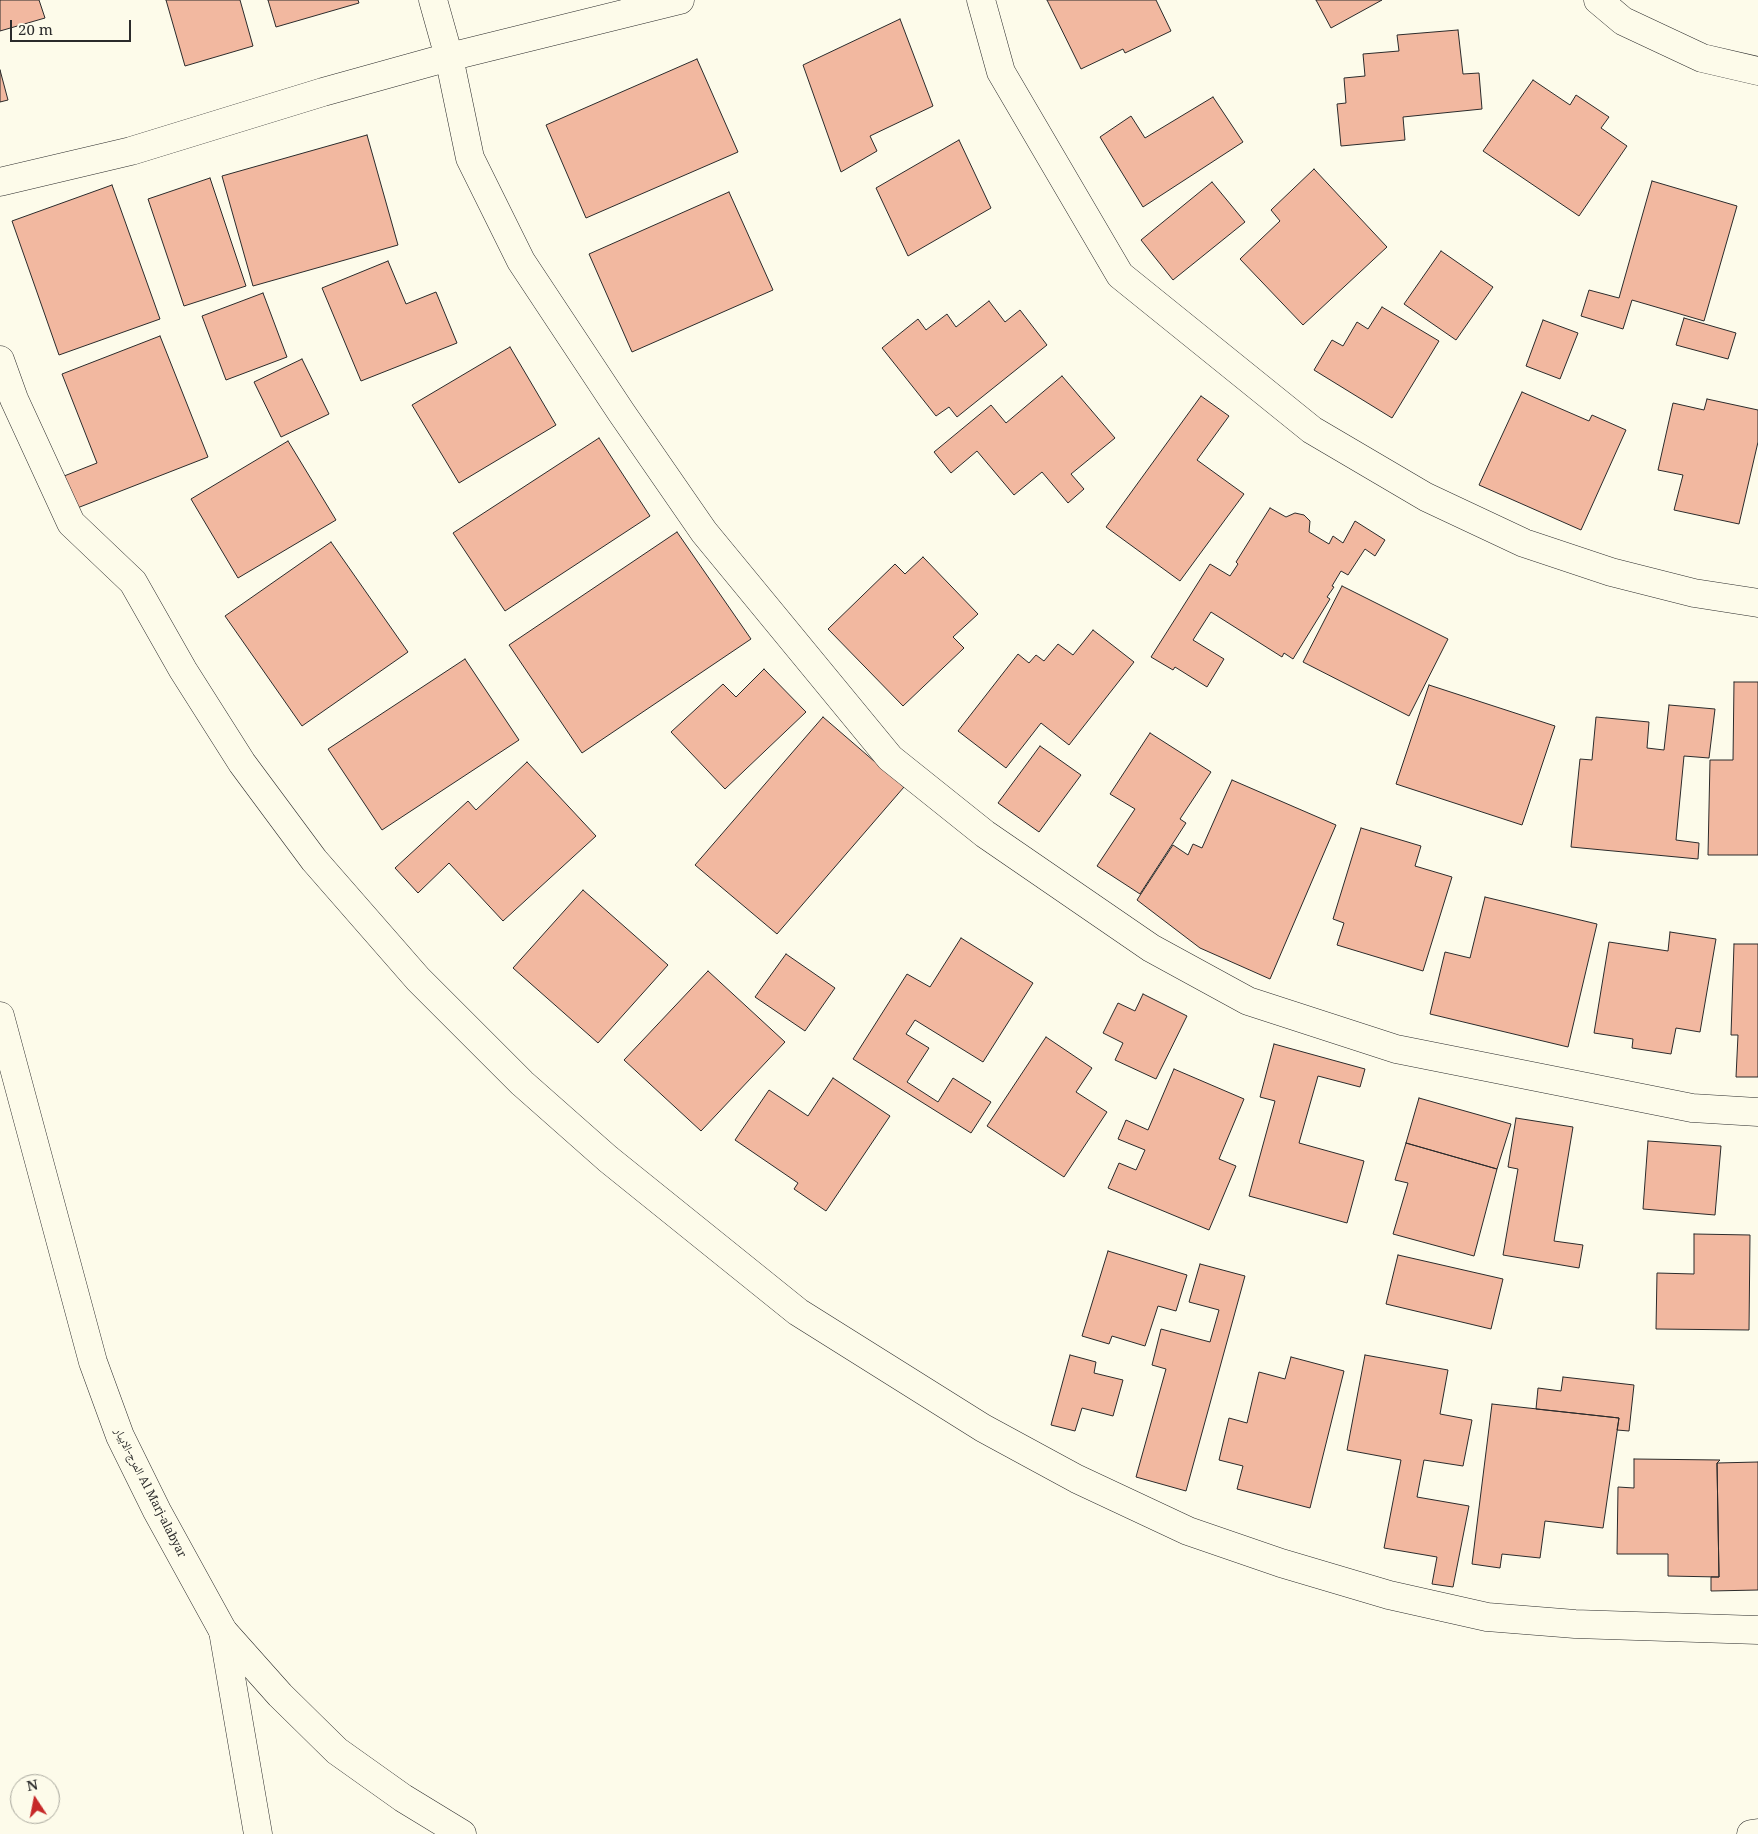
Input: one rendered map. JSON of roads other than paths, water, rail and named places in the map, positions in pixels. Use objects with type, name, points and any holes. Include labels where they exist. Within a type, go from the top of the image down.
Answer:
[{"type":"street","points":[[433,0],[449,57],[470,158],[521,261],[621,412],[704,532],[890,758],[897,764],[985,834],[1151,948],[1248,1001],[1396,1049],[1692,1108],[1758,1112]]},
{"type":"street","points":[[0,182],[131,150],[449,57],[680,0]]},
{"type":"street","points":[[981,0],[1001,72],[1120,275],[1312,430],[1426,497],[1524,543],[1611,572],[1694,593],[1758,603]]},
{"type":"street","points":[[1598,0],[1622,21],[1702,58],[1758,71]]},
{"type":"street","points":[[0,360],[14,399],[70,523],[133,582],[183,670],[242,763],[314,860],[418,979],[522,1083],[608,1159],[798,1312],[983,1428],[1077,1479],[1188,1531],[1281,1563],[1389,1595],[1488,1617],[1575,1624],[1758,1630]]},
{"type":"street","name":"المرج-الابيار Al Marj-alabyar","points":[[0,1016],[93,1362],[120,1436],[157,1511],[223,1631],[280,1695],[337,1751],[403,1798],[462,1834]]},
{"type":"street","points":[[223,1631],[258,1834]]},
{"type":"street","points":[[1751,1834],[1758,1833]]}]
